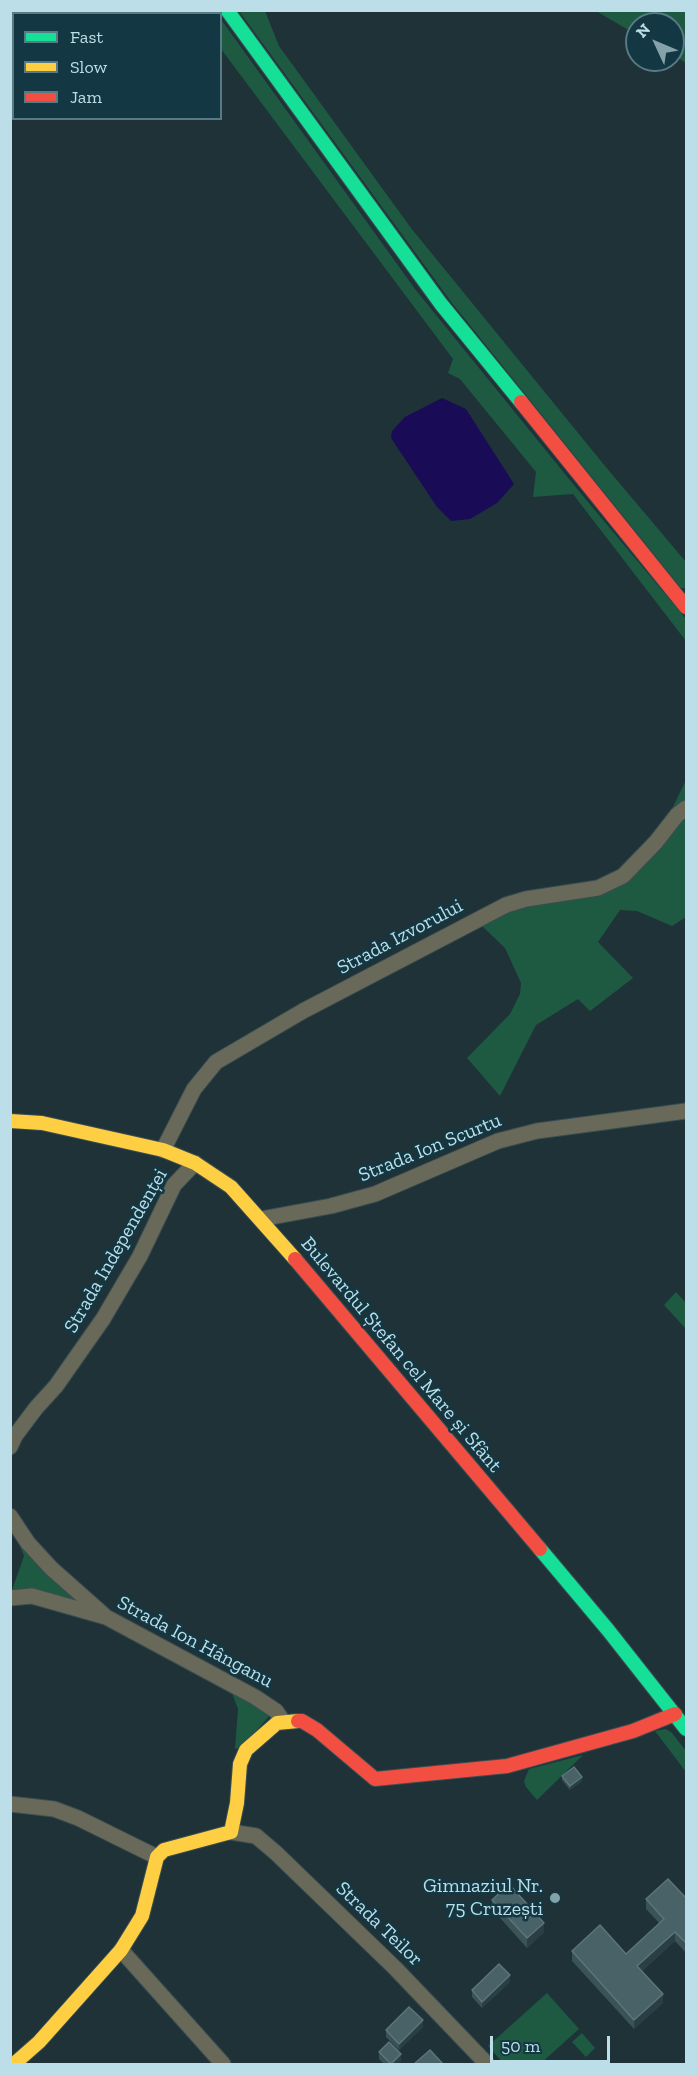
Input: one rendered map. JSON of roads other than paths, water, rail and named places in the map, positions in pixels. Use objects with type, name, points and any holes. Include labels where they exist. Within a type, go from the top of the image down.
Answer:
[{"type":"street","points":[[227,10],[441,304],[687,607]]},
{"type":"street","name":"Strada Izvorului","points":[[163,1150],[194,1089],[216,1062],[303,1011],[506,905],[526,899],[598,888],[623,876],[656,842],[677,815],[687,808]]},
{"type":"street","name":"Strada Ion Scurtu","points":[[261,1219],[331,1206],[375,1194],[498,1141],[537,1131],[687,1111]]},
{"type":"street","name":"Bulevardul Ștefan cel Mare și Sfânt","points":[[10,1121],[42,1123],[163,1150],[195,1163],[231,1187],[261,1219],[608,1630],[686,1728]]},
{"type":"street","name":"Strada Independenței","points":[[10,1447],[15,1436],[56,1386],[103,1319],[140,1256],[174,1185],[195,1163]]},
{"type":"street","points":[[10,1516],[28,1543],[51,1568],[106,1617]]},
{"type":"street","name":"Strada Ion Hânganu","points":[[10,1598],[33,1596],[106,1617],[255,1697],[276,1711],[283,1721]]},
{"type":"street","points":[[14,2064],[39,2042],[121,1950],[142,1916],[158,1857],[164,1850],[231,1832],[237,1803],[240,1764],[246,1750],[277,1723],[302,1721],[317,1730],[375,1779],[507,1766],[622,1734],[675,1714]]},
{"type":"street","points":[[10,1804],[54,1809],[78,1818],[158,1857]]},
{"type":"street","name":"Strada Teilor","points":[[231,1832],[256,1836],[276,1853],[395,1968],[486,2064]]},
{"type":"street","points":[[121,1950],[223,2064]]},
{"type":"place","name":"Gimnaziul Nr. 75 Cruzești","points":[[555,1898]]}]
